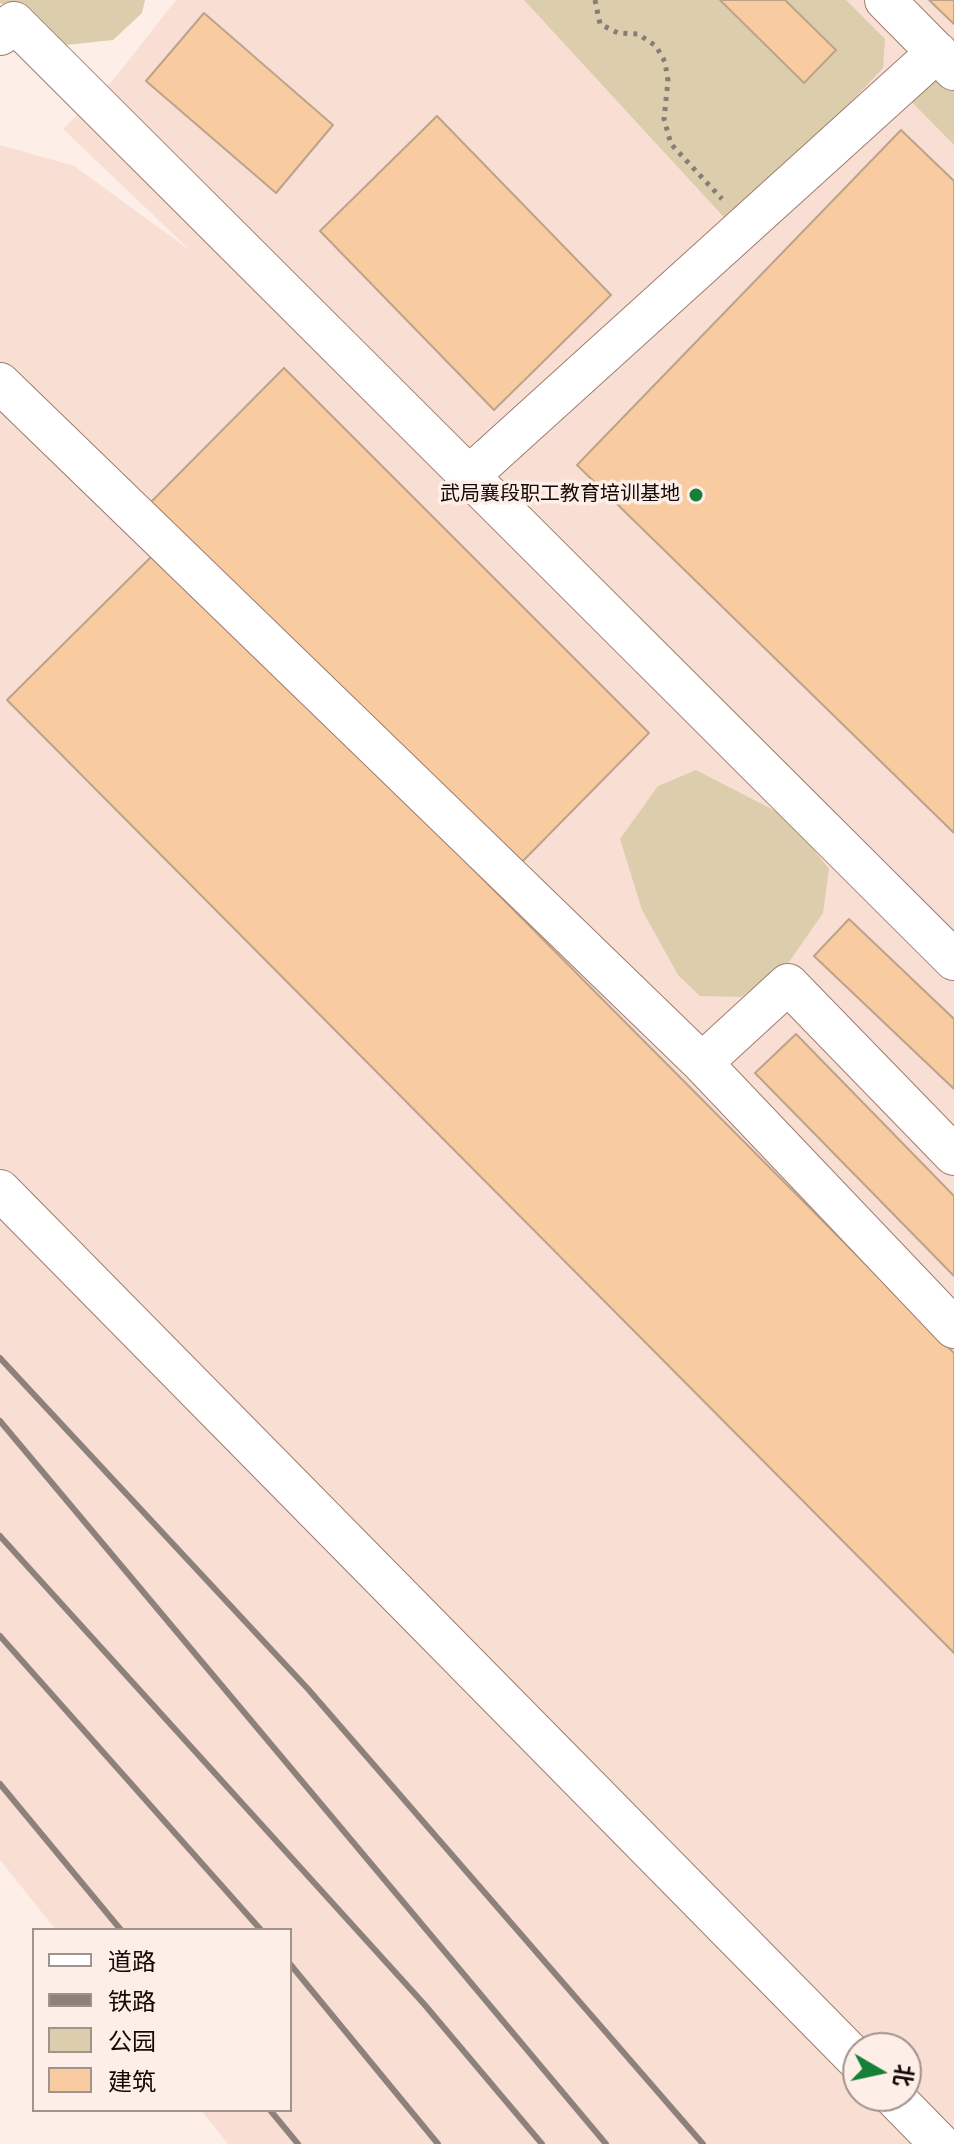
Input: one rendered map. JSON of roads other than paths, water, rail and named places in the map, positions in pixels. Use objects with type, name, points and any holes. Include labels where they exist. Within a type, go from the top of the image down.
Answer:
[{"type":"lane","points":[[16,0],[47,55]]},
{"type":"lane","points":[[469,476],[746,225],[945,61],[885,0]]},
{"type":"lane","points":[[0,35],[14,22],[954,960]]},
{"type":"lane","points":[[0,383],[702,1063],[954,1328]]},
{"type":"lane","points":[[702,1063],[788,984],[954,1155]]},
{"type":"lane","points":[[0,1190],[842,2045]]},
{"type":"lane","points":[[909,2112],[940,2144]]},
{"type":"railway","points":[[0,1358],[308,1689],[703,2144]]},
{"type":"railway","points":[[0,1421],[606,2144]]},
{"type":"railway","points":[[0,1536],[424,2004],[542,2144]]},
{"type":"railway","points":[[0,1636],[259,1928]]},
{"type":"railway","points":[[0,1784],[119,1928]]},
{"type":"railway","points":[[292,1966],[438,2144]]},
{"type":"railway","points":[[272,2112],[298,2144]]},
{"type":"place","name":"武局襄段职工教育培训基地","points":[[696,495]]}]
